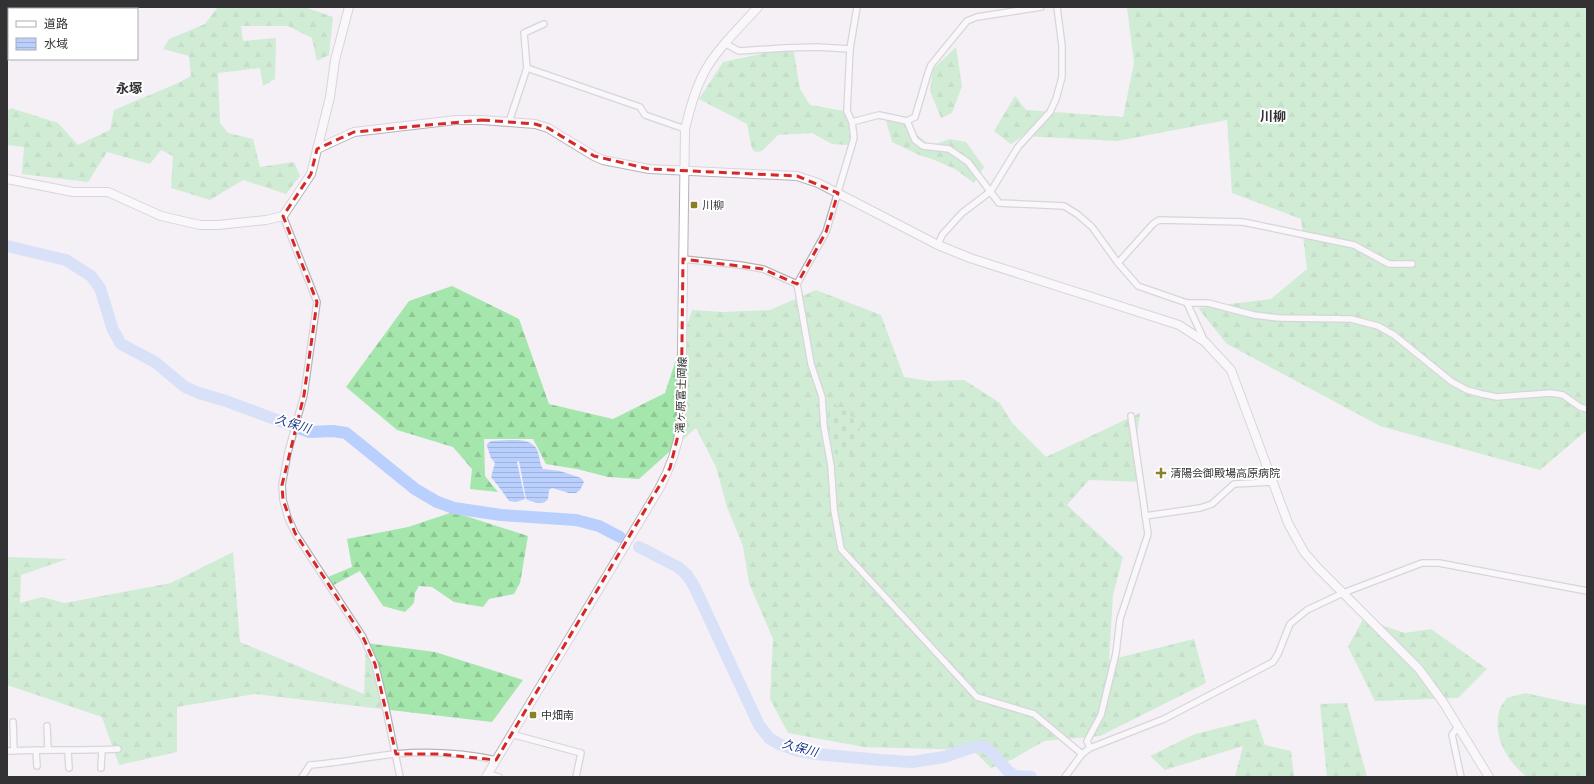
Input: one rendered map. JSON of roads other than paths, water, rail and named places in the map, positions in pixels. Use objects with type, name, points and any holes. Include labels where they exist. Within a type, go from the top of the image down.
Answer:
[{"type":"street","points":[[7,179],[72,192],[108,192],[161,216],[200,225],[225,224],[283,216],[311,174],[330,97],[335,60],[349,7]]},
{"type":"street","name":"滝ヶ原富士岡線","points":[[487,775],[659,489],[670,468],[676,451],[682,423],[685,129],[698,84],[706,70],[758,7]]},
{"type":"street","points":[[857,7],[850,49],[847,111],[852,122],[854,138],[826,232],[797,284],[811,364],[822,397],[824,427],[831,466],[834,510],[841,549],[976,697],[1034,714],[1082,754]]},
{"type":"street","points":[[852,122],[879,115],[907,121],[915,118],[931,65],[967,21],[977,17],[1041,7]]},
{"type":"street","points":[[938,245],[942,235],[962,213],[991,191],[1018,147],[1050,112],[1056,99],[1062,76],[1062,46],[1058,7]]},
{"type":"street","points":[[509,122],[527,68],[524,33],[544,24]]},
{"type":"street","points":[[726,44],[739,51],[817,47],[850,49]]},
{"type":"street","points":[[527,68],[640,107],[646,115],[685,129]]},
{"type":"street","points":[[317,149],[354,132],[456,120],[482,120],[534,124],[548,128],[581,149],[604,160],[649,169],[797,176],[818,183],[938,245],[970,258],[1179,325],[1205,342],[1231,370],[1288,523],[1304,552],[1418,669],[1432,686],[1489,777]]},
{"type":"street","points":[[907,121],[915,140],[923,146],[949,149],[968,162],[999,203],[1064,206],[1077,214],[1092,227],[1118,263],[1138,286],[1187,303],[1208,303],[1254,315],[1279,318],[1352,319],[1378,326],[1394,335],[1452,382],[1467,390],[1497,397],[1551,393],[1563,395],[1580,407],[1587,409]]},
{"type":"street","points":[[283,216],[317,302],[304,395],[292,433],[282,485],[283,500],[288,518],[304,549],[363,637],[374,664],[386,709],[400,777]]},
{"type":"street","points":[[1118,263],[1153,224],[1159,220],[1243,222],[1354,245],[1389,264],[1412,264]]},
{"type":"street","points":[[684,259],[763,268],[797,284]]},
{"type":"street","points":[[1187,303],[1205,342]]},
{"type":"street","points":[[1090,748],[1088,740],[1101,715],[1116,653],[1120,619],[1148,534],[1131,416]]},
{"type":"street","points":[[1145,516],[1200,508],[1212,504],[1234,484],[1272,482]]},
{"type":"street","points":[[1065,777],[1082,754],[1090,748],[1164,719],[1273,662],[1278,654],[1290,624],[1307,610],[1343,593],[1422,563],[1439,562],[1587,591]]},
{"type":"street","points":[[13,722],[14,751]]},
{"type":"street","points":[[47,726],[48,750]]},
{"type":"street","points":[[1458,726],[1452,735],[1461,777]]},
{"type":"street","points":[[511,734],[581,752],[576,777]]},
{"type":"street","points":[[7,751],[118,749]]},
{"type":"street","points":[[36,750],[37,766]]},
{"type":"street","points":[[101,768],[102,750]]},
{"type":"street","points":[[68,751],[69,768]]},
{"type":"street","points":[[302,777],[310,765],[396,754],[439,754],[482,757],[496,760]]},
{"type":"street","points":[[487,775],[499,777]]},
{"type":"water","points":[[515,440],[532,444],[536,448],[543,469],[560,471],[581,478],[584,482],[580,490],[576,493],[569,493],[552,488],[549,490],[548,499],[545,502],[533,502],[526,499],[519,461],[517,462],[525,499],[516,502],[509,501],[491,477],[495,463],[491,458],[487,444],[491,441]]},
{"type":"waterway","name":"久保川","points":[[7,246],[66,260],[91,276],[100,288],[113,330],[121,344],[155,362],[185,387],[309,432],[333,431],[346,433],[415,489],[437,502],[454,508],[501,515],[576,520],[599,526],[620,537]]},
{"type":"waterway","name":"久保川","points":[[639,547],[678,567],[687,575],[694,586],[759,725],[769,738],[779,744],[795,750],[815,754],[912,762],[944,757],[970,748],[982,746],[988,749],[1008,771],[1015,776],[1031,777]]},
{"type":"place","name":"川柳","points":[[694,205]]},
{"type":"place","name":"清陽会御殿場高原病院","points":[[1161,473]]},
{"type":"place","name":"中畑南","points":[[533,715]]},
{"type":"district","name":"永塚","points":[[129,88]]},
{"type":"district","name":"川柳","points":[[1273,116]]}]
